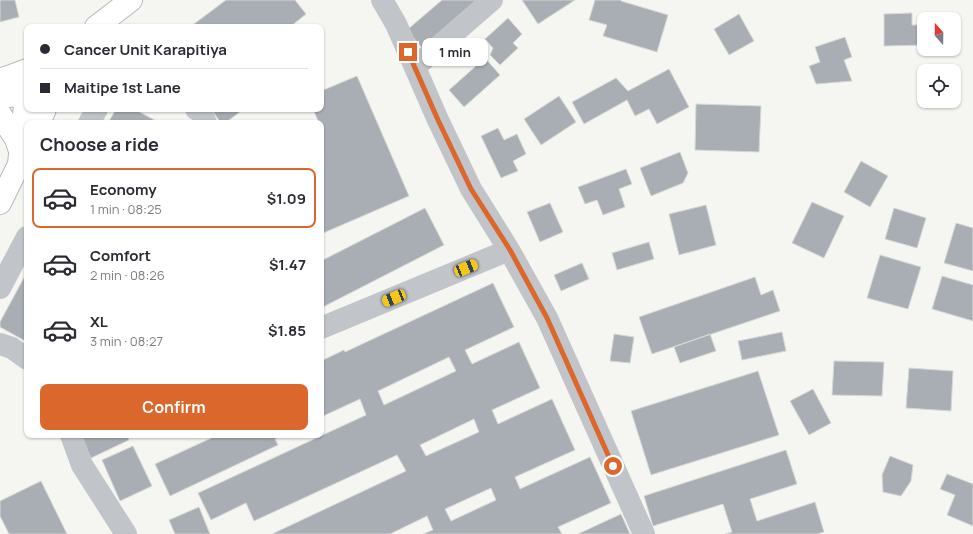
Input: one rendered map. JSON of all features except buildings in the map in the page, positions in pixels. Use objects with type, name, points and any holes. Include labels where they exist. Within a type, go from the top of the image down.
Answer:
[{"type":"main road","points":[[100,24],[129,1]]},
{"type":"main road","points":[[0,80],[24,71]]},
{"type":"main road","points":[[0,97],[17,95],[24,90]]},
{"type":"main road","points":[[0,114],[16,139],[22,154]]},
{"type":"main road","points":[[0,202],[22,154],[24,122]]},
{"type":"street","points":[[382,0],[396,24],[438,120],[471,189],[510,250],[547,318],[644,534]]},
{"type":"street","points":[[415,67],[492,0]]},
{"type":"street","points":[[0,288],[24,243]]},
{"type":"street","points":[[324,327],[510,250]]},
{"type":"street","points":[[0,344],[12,348],[24,357]]},
{"type":"street","points":[[72,438],[82,465],[126,534]]},
{"type":"route","points":[[408,52],[471,189],[510,250],[547,318],[613,466]]}]
